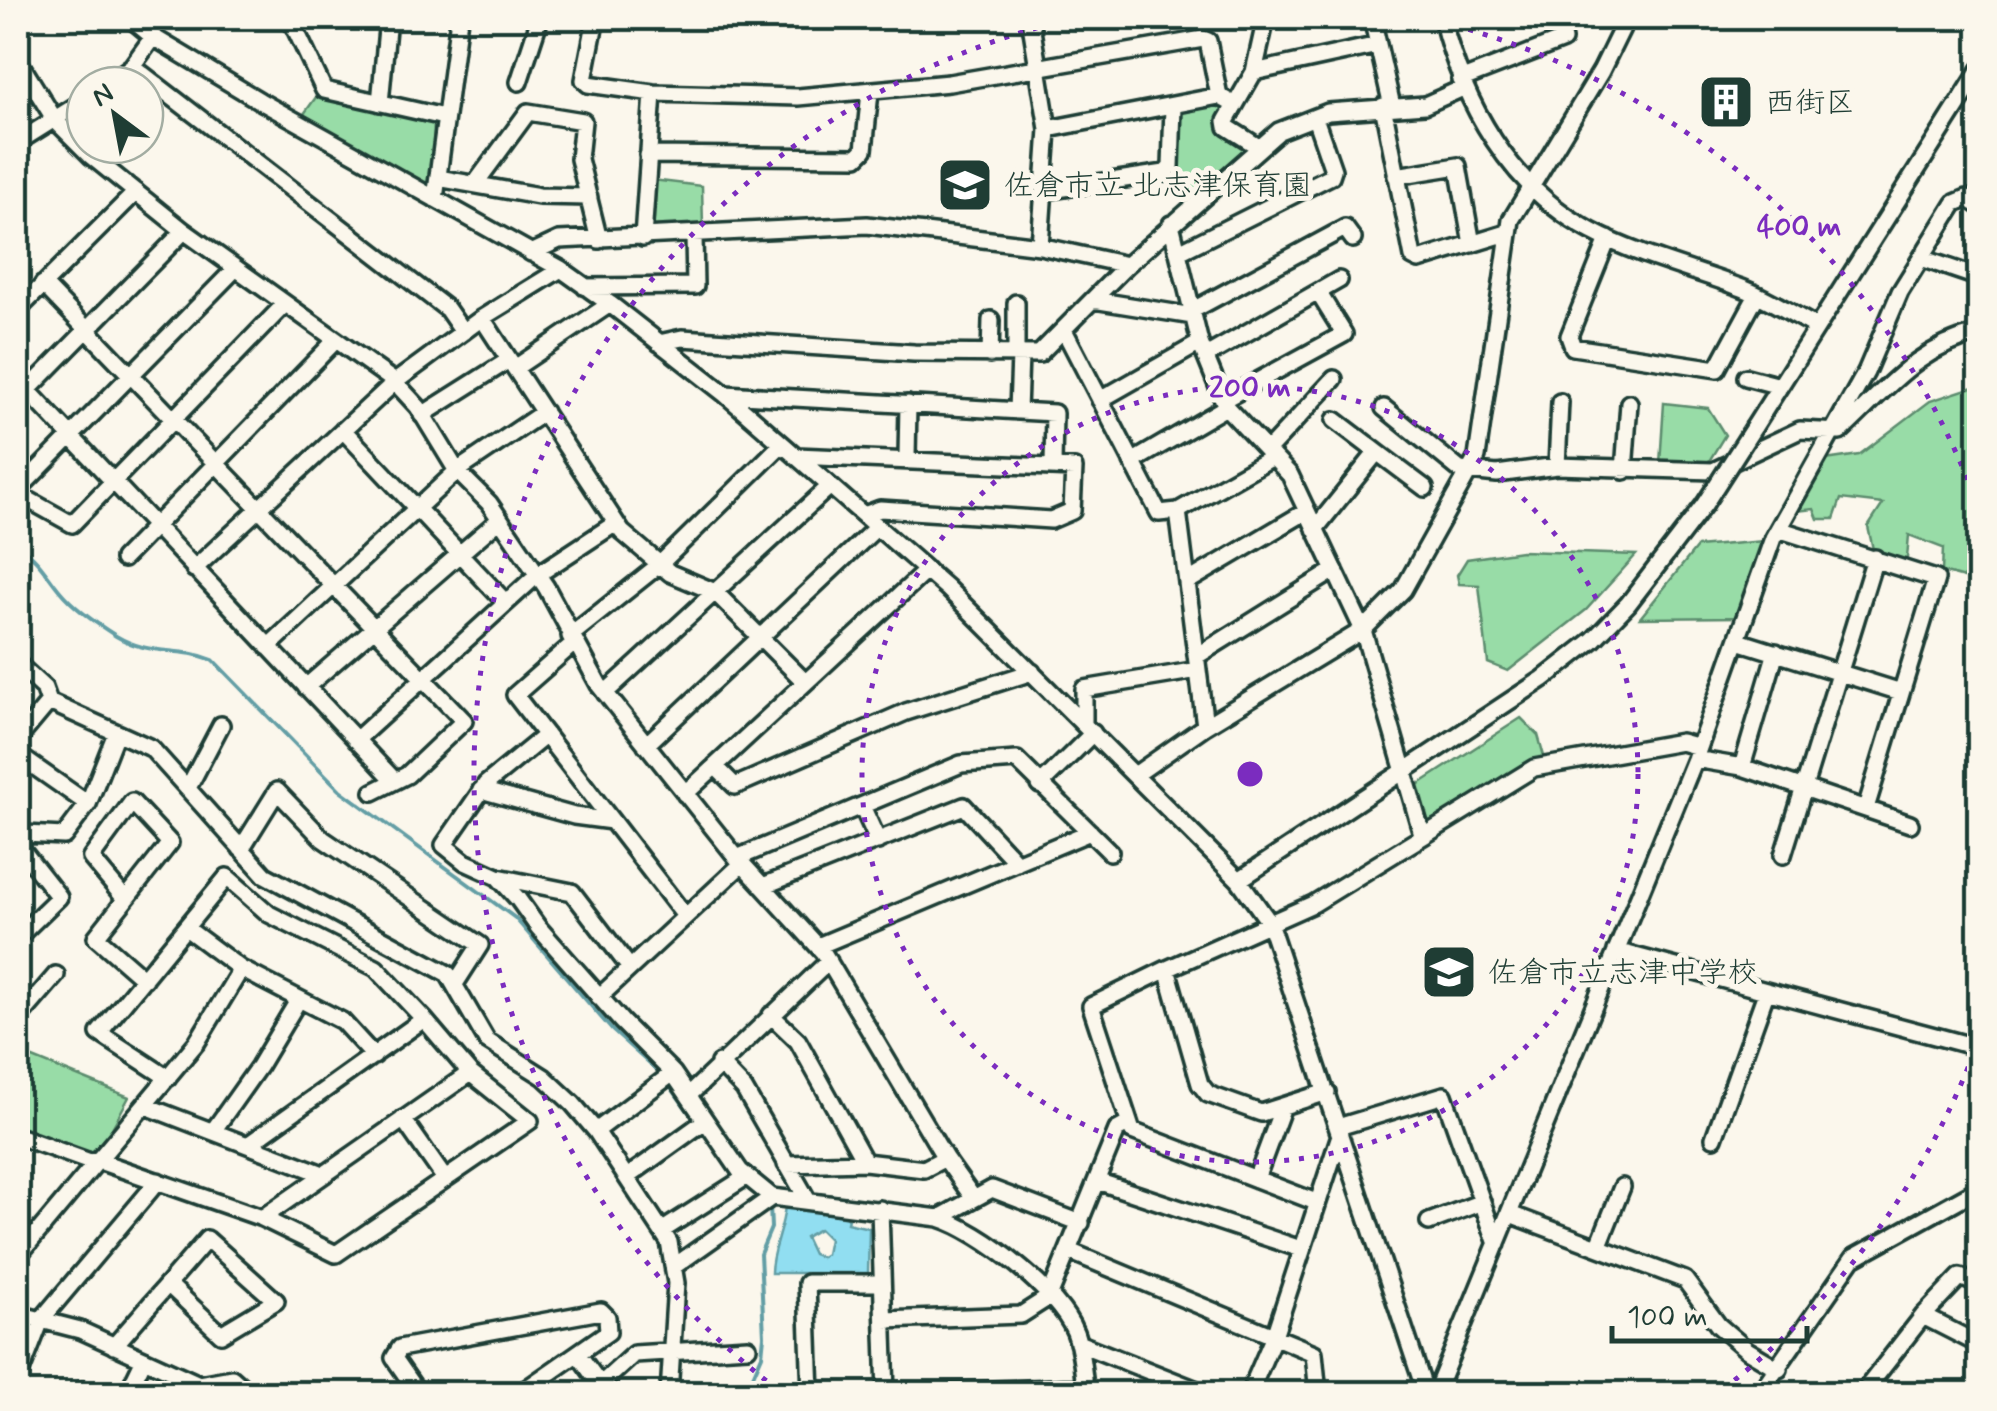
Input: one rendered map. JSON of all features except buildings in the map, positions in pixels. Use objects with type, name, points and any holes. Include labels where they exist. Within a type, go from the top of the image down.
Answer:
[{"type":"street","points":[[130,18],[153,37],[560,269],[726,394],[927,570],[1240,880],[1270,922],[1426,1394]]},
{"type":"street","points":[[290,18],[324,90],[444,117]]},
{"type":"street","points":[[380,103],[388,18]]},
{"type":"street","points":[[435,199],[459,18]]},
{"type":"street","points":[[519,82],[540,18]]},
{"type":"street","points":[[596,18],[586,83],[653,93],[761,97],[870,92],[1203,39],[1208,41],[1219,96]]},
{"type":"street","points":[[1030,18],[1048,129],[1040,246]]},
{"type":"street","points":[[1257,146],[1227,126],[1254,72],[1266,18]]},
{"type":"street","points":[[1372,18],[1413,258],[1507,234]]},
{"type":"street","points":[[1442,18],[1462,84],[1490,134],[1531,185],[1572,220],[1608,240],[1757,296],[1817,327]]},
{"type":"street","points":[[659,343],[682,338],[1039,354],[1127,265],[1257,146],[1285,128],[1315,118],[1388,106],[1426,105],[1462,84],[1563,40],[1558,18]]},
{"type":"street","points":[[1135,775],[1205,726],[1363,630],[1403,590],[1472,472],[1507,234],[1531,185],[1601,71],[1627,18]]},
{"type":"street","points":[[133,65],[153,37]]},
{"type":"street","points":[[1254,72],[1378,45]]},
{"type":"street","points":[[18,60],[55,120],[136,192],[334,342],[394,382],[422,415],[457,471],[500,520],[536,574],[605,693],[739,861],[829,961],[945,1158],[974,1198]]},
{"type":"street","points":[[1240,880],[1543,678],[1593,640],[1628,604],[1704,505],[1980,70]]},
{"type":"street","points":[[165,91],[447,309],[462,332]]},
{"type":"street","points":[[648,155],[746,159],[856,156],[864,150],[870,92]]},
{"type":"street","points":[[643,238],[653,93]]},
{"type":"street","points":[[1048,129],[1219,96],[1235,105]]},
{"type":"street","points":[[1044,191],[1165,173],[1171,168],[1173,106]]},
{"type":"street","points":[[475,184],[528,112],[583,121],[578,153],[599,240]]},
{"type":"street","points":[[18,142],[65,113]]},
{"type":"street","points":[[1181,251],[1331,176],[1333,170],[1315,118]]},
{"type":"street","points":[[1396,176],[1458,166],[1472,244]]},
{"type":"street","points":[[438,178],[538,196],[589,196]]},
{"type":"street","points":[[18,310],[136,192]]},
{"type":"street","points":[[1435,1394],[1697,753],[1778,528],[1866,372],[1900,292],[1920,258],[1955,203],[1968,198],[1980,206]]},
{"type":"street","points":[[1171,224],[1203,349],[1225,403],[1290,475],[1363,630],[1422,834]]},
{"type":"street","points":[[532,253],[551,241],[867,225],[1040,246],[1127,265]]},
{"type":"street","points":[[1094,300],[1193,313],[1346,228],[1353,239]]},
{"type":"street","points":[[184,231],[87,330],[21,390],[70,436],[395,781]]},
{"type":"street","points":[[585,287],[695,286],[694,236]]},
{"type":"street","points":[[1608,240],[1570,336],[1573,347],[1718,369],[1757,296]]},
{"type":"street","points":[[1920,258],[1980,278]]},
{"type":"street","points":[[235,269],[18,492],[72,524],[284,305]]},
{"type":"street","points":[[194,569],[394,382],[482,318],[560,269]]},
{"type":"street","points":[[1100,400],[1339,280]]},
{"type":"street","points":[[43,284],[464,720],[407,775],[372,792]]},
{"type":"street","points":[[1132,462],[1344,334],[1318,292]]},
{"type":"street","points":[[1016,303],[1018,411]]},
{"type":"street","points":[[422,415],[610,304]]},
{"type":"street","points":[[482,318],[616,523],[659,564],[715,592],[806,682]]},
{"type":"street","points":[[990,354],[991,320]]},
{"type":"street","points":[[1064,330],[1158,513],[1178,511],[1270,454],[1334,379]]},
{"type":"street","points":[[1384,408],[1460,470],[1497,474],[1557,466],[1713,471],[1800,430],[1840,432],[1934,347],[1980,334]]},
{"type":"street","points":[[123,559],[334,342]]},
{"type":"street","points":[[1746,378],[1780,386]]},
{"type":"street","points":[[726,394],[1054,413],[1053,465]]},
{"type":"street","points":[[1557,466],[1560,402]]},
{"type":"street","points":[[1624,471],[1629,403]]},
{"type":"street","points":[[907,457],[908,404]]},
{"type":"street","points":[[268,648],[457,471],[544,412]]},
{"type":"street","points":[[1336,420],[1424,488]]},
{"type":"street","points":[[343,430],[506,603]]},
{"type":"street","points":[[686,916],[515,695],[659,564],[781,444]]},
{"type":"street","points":[[1315,529],[1377,452]]},
{"type":"street","points":[[796,456],[907,457],[1074,468],[1072,510],[1051,520],[880,509],[864,515]]},
{"type":"street","points":[[605,693],[830,486]]},
{"type":"street","points":[[1178,511],[1205,726]]},
{"type":"street","points":[[1187,582],[1306,511]]},
{"type":"street","points":[[306,687],[500,520]]},
{"type":"street","points":[[356,740],[536,574],[616,523]]},
{"type":"street","points":[[646,745],[878,527]]},
{"type":"street","points":[[1778,528],[1936,579],[1866,808]]},
{"type":"street","points":[[1783,855],[1875,558]]},
{"type":"street","points":[[686,794],[927,570]]},
{"type":"street","points":[[1040,784],[1089,729],[1084,689],[1198,663],[1335,570]]},
{"type":"street","points":[[1738,641],[1902,692]]},
{"type":"street","points":[[1742,767],[1776,652]]},
{"type":"street","points":[[18,664],[44,688],[49,702],[150,748],[265,875],[399,944],[448,974],[487,1042],[544,1077],[596,1131],[663,1230],[676,1265],[669,1394]]},
{"type":"street","points":[[715,766],[735,786],[906,712],[1032,672]]},
{"type":"street","points":[[18,738],[49,702]]},
{"type":"street","points":[[188,788],[221,726]]},
{"type":"street","points":[[19,837],[64,836],[88,804],[116,733]]},
{"type":"street","points":[[546,736],[481,790],[444,845],[465,862],[498,877],[572,892],[630,968]]},
{"type":"street","points":[[1316,1202],[1132,1130],[1091,1006],[1313,904],[1534,768],[1681,742],[1697,753],[1910,824]]},
{"type":"street","points":[[18,754],[88,804]]},
{"type":"street","points":[[599,996],[739,861],[961,764],[992,758],[1017,760],[1110,852]]},
{"type":"street","points":[[481,790],[574,816],[612,821]]},
{"type":"street","points":[[240,849],[276,791],[323,839],[480,945],[455,984]]},
{"type":"street","points":[[126,899],[91,858],[132,802],[170,843],[126,899],[96,936],[144,979]]},
{"type":"street","points":[[862,806],[878,841]]},
{"type":"street","points":[[763,886],[964,806],[1017,862]]},
{"type":"street","points":[[818,946],[1090,832]]},
{"type":"street","points":[[18,927],[24,931],[59,897],[19,837]]},
{"type":"street","points":[[18,1136],[262,1218],[336,1254],[530,1121],[470,1073],[376,968],[268,914],[227,876],[99,1034],[168,1078]]},
{"type":"street","points":[[498,877],[599,996],[673,1073],[746,1177],[772,1197],[880,1209],[962,1225],[1062,1307],[1078,1344],[1085,1390],[875,1394]]},
{"type":"street","points":[[186,928],[241,969],[342,1022],[374,1056]]},
{"type":"street","points":[[1616,950],[1980,1048]]},
{"type":"street","points":[[689,1095],[829,961]]},
{"type":"street","points":[[18,1256],[197,1042],[241,969]]},
{"type":"street","points":[[1167,970],[1200,1084],[1208,1094],[1261,1113],[1327,1092]]},
{"type":"street","points":[[18,1019],[56,976]]},
{"type":"street","points":[[1714,1138],[1766,993]]},
{"type":"street","points":[[213,1131],[299,999]]},
{"type":"street","points":[[772,1014],[798,1041],[865,1162]]},
{"type":"street","points":[[249,1144],[424,1019]]},
{"type":"street","points":[[719,1063],[744,1089],[806,1199]]},
{"type":"street","points":[[262,1218],[470,1073]]},
{"type":"street","points":[[596,1131],[673,1073]]},
{"type":"street","points":[[1339,1131],[1444,1095],[1498,1244]]},
{"type":"street","points":[[146,1106],[323,1174]]},
{"type":"street","points":[[1256,1179],[1282,1109]]},
{"type":"street","points":[[404,1119],[445,1179]]},
{"type":"street","points":[[627,1178],[705,1121]]},
{"type":"street","points":[[884,1320],[1021,1315],[1050,1297],[1117,1130],[1128,1124]]},
{"type":"street","points":[[1249,1394],[1274,1336],[1339,1131]]},
{"type":"street","points":[[786,1164],[865,1162],[924,1170],[945,1158]]},
{"type":"street","points":[[663,1230],[746,1177]]},
{"type":"street","points":[[1097,1181],[1301,1249]]},
{"type":"street","points":[[18,1379],[41,1320],[158,1182]]},
{"type":"street","points":[[1599,1245],[1622,1188]]},
{"type":"street","points":[[1759,1394],[1780,1369],[1853,1258],[1980,1188]]},
{"type":"street","points":[[939,1218],[992,1189],[1081,1224]]},
{"type":"street","points":[[676,1265],[772,1197]]},
{"type":"street","points":[[1429,1222],[1482,1202]]},
{"type":"street","points":[[880,1209],[886,1393]]},
{"type":"street","points":[[1510,1214],[1685,1280],[1718,1324],[1747,1350],[1780,1369]]},
{"type":"street","points":[[114,1346],[207,1238],[276,1300],[221,1334],[168,1284]]},
{"type":"street","points":[[1069,1251],[1314,1353],[1318,1394]]},
{"type":"street","points":[[1862,1394],[1923,1316],[1960,1277],[1980,1285]]},
{"type":"street","points":[[810,1394],[807,1284],[882,1283]]},
{"type":"street","points":[[419,1394],[394,1358],[400,1348],[601,1310],[608,1332],[520,1394]]},
{"type":"street","points":[[18,1314],[114,1346],[198,1384],[232,1378],[250,1394]]},
{"type":"street","points":[[1923,1316],[1980,1345]]},
{"type":"street","points":[[1078,1344],[1207,1394]]},
{"type":"street","points":[[578,1354],[599,1391],[634,1354],[748,1347]]},
{"type":"street","points":[[128,1394],[144,1360]]},
{"type":"street","points":[[80,1394],[82,1390],[92,1394]]},
{"type":"green space","points":[[319,93],[434,123],[431,190],[301,118]]},
{"type":"green space","points":[[1216,103],[1225,113],[1217,127],[1247,149],[1193,198],[1173,173],[1179,110]]},
{"type":"green space","points":[[652,180],[702,186],[703,227],[650,227]]},
{"type":"green space","points":[[1979,385],[1979,582],[1942,572],[1943,548],[1909,535],[1906,569],[1875,558],[1868,527],[1883,504],[1841,499],[1834,519],[1818,519],[1814,509],[1796,511],[1819,461],[1859,455],[1930,401]]},
{"type":"green space","points":[[1664,403],[1708,408],[1725,435],[1706,466],[1660,464]]},
{"type":"green space","points":[[1765,541],[1742,617],[1640,618],[1697,547]]},
{"type":"green space","points":[[1521,551],[1636,555],[1586,610],[1508,671],[1488,663],[1479,585],[1459,584],[1457,575],[1467,559]]},
{"type":"green space","points":[[1521,718],[1538,735],[1545,760],[1425,825],[1416,786]]},
{"type":"green space","points":[[28,1056],[129,1097],[93,1163],[18,1134],[18,1072]]},
{"type":"water","points":[[785,1206],[848,1217],[847,1223],[869,1228],[868,1273],[771,1273]],"holes":[[[819,1229],[829,1239],[826,1254],[821,1257],[813,1254],[805,1237]]]},
{"type":"waterway","points":[[18,546],[37,561],[72,604],[116,636],[141,647],[213,660],[340,790],[515,918],[612,1030],[663,1076]]},
{"type":"waterway","points":[[669,1084],[695,1121]]},
{"type":"waterway","points":[[745,1394],[762,1355],[760,1254],[771,1228],[770,1205]]},
{"type":"place","name":"西街区","points":[[1726,102]]},
{"type":"place","name":"佐倉市立 北志津保育園","points":[[965,185]]},
{"type":"place","name":"佐倉市立志津中学校","points":[[1449,972]]}]
